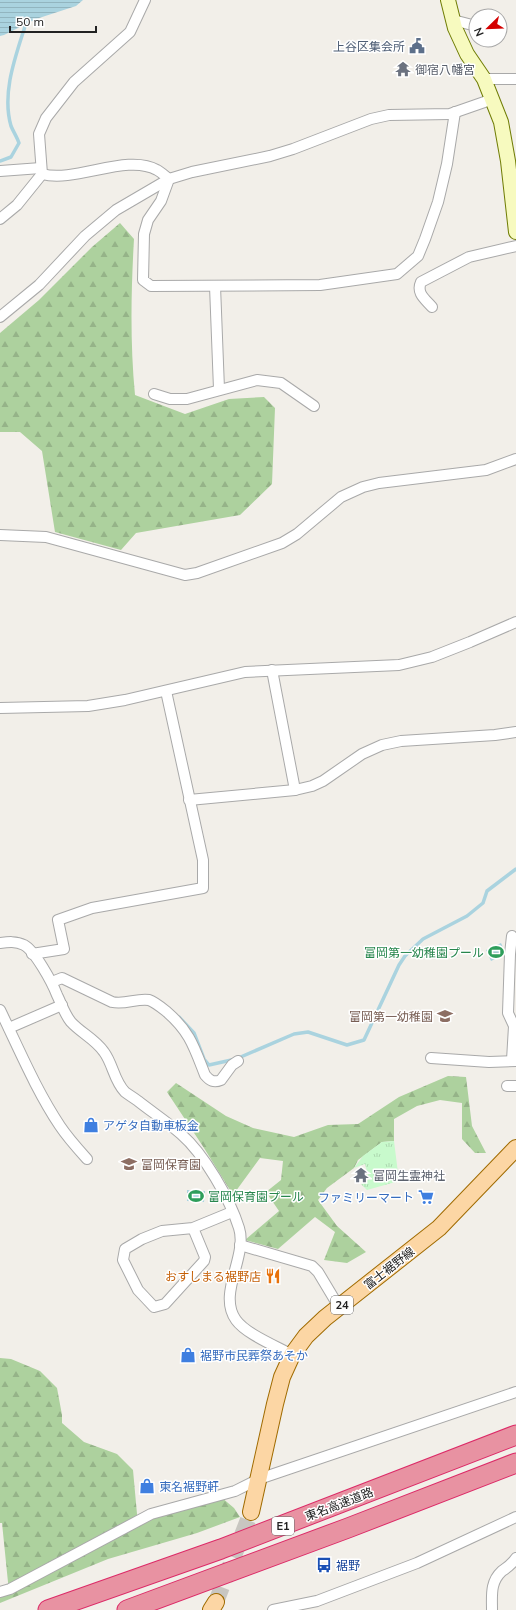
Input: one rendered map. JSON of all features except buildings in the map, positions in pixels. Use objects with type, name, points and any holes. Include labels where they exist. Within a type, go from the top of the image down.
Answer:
[{"type":"highway","name":"東名高速道路","points":[[48,1610],[257,1536],[516,1435]]},
{"type":"highway","name":"E1","points":[[127,1610],[348,1528],[516,1463]]},
{"type":"main road","name":"富士裾野線","points":[[251,1512],[274,1404],[282,1377],[292,1354],[306,1336],[325,1318],[439,1228],[516,1148]]},
{"type":"street","points":[[0,219],[17,205],[41,171],[39,134],[46,118],[74,82],[130,32],[145,0]]},
{"type":"street","points":[[448,0],[455,28],[467,54],[484,79],[501,122],[516,232]]},
{"type":"street","points":[[453,20],[468,24]]},
{"type":"street","points":[[484,79],[516,79]]},
{"type":"street","points":[[0,317],[38,285],[85,236],[116,210],[169,179],[192,172],[270,156],[293,149],[371,119],[389,115],[450,114],[493,99]]},
{"type":"street","points":[[169,179],[161,201],[148,220],[144,234],[143,280],[151,286],[320,285],[397,274],[418,256],[425,239],[438,202],[448,164],[455,112]]},
{"type":"street","points":[[0,171],[41,171],[49,176],[69,175],[109,168],[140,165],[156,169],[169,179]]},
{"type":"street","points":[[432,306],[419,292],[418,287],[421,282],[469,257],[516,246]]},
{"type":"street","points":[[215,286],[220,389]]},
{"type":"street","points":[[154,394],[170,399],[187,399],[256,380],[281,383],[314,406]]},
{"type":"street","points":[[0,535],[46,536],[185,575],[197,573],[282,543],[297,534],[341,497],[363,487],[379,483],[486,470],[516,459]]},
{"type":"street","points":[[0,708],[88,706],[166,691],[244,672],[399,665],[432,657],[516,622]]},
{"type":"street","points":[[272,670],[295,790]]},
{"type":"street","points":[[32,954],[64,949],[58,920],[92,908],[203,888],[203,860],[166,691]]},
{"type":"street","points":[[189,800],[295,790],[312,786],[323,781],[362,754],[382,745],[401,741],[495,735],[516,732]]},
{"type":"street","points":[[431,1058],[489,1062],[514,1060],[514,1026],[508,1013],[512,936]]},
{"type":"street","points":[[0,943],[11,942],[24,945],[52,982],[70,1020],[82,1032],[94,1040],[105,1053],[118,1081],[126,1092],[181,1134],[208,1166],[223,1191],[240,1230],[240,1245],[229,1301],[232,1313],[236,1320],[248,1331],[292,1354]]},
{"type":"street","points":[[52,982],[62,978],[118,1004],[150,1000],[179,1022],[188,1033],[208,1080],[221,1080],[232,1065],[238,1061]]},
{"type":"street","points":[[9,1028],[62,1005]]},
{"type":"street","points":[[0,1010],[33,1079],[52,1113],[61,1128],[87,1160]]},
{"type":"street","points":[[193,1228],[205,1257],[204,1261],[165,1304],[154,1307],[138,1290],[124,1260],[125,1249],[142,1239],[162,1231],[193,1228],[232,1212]]},
{"type":"street","points":[[240,1245],[312,1266],[318,1272],[339,1307]]},
{"type":"street","points":[[0,1592],[10,1589],[151,1514],[235,1491],[259,1479],[516,1392]]},
{"type":"street","points":[[273,1610],[317,1601],[417,1563],[516,1517]]},
{"type":"street","points":[[492,1610],[492,1586],[496,1577],[513,1564],[516,1558]]},
{"type":"green space","points":[[120,223],[134,239],[132,278],[132,356],[135,395],[185,414],[229,399],[264,397],[275,408],[272,484],[240,515],[136,533],[121,550],[55,532],[42,451],[20,432],[0,432],[0,333],[39,300],[92,247]]},
{"type":"green space","points":[[448,1076],[466,1077],[472,1126],[486,1153],[475,1153],[462,1139],[462,1103],[440,1100],[417,1106],[394,1119],[394,1141],[382,1142],[358,1160],[354,1168],[327,1188],[318,1200],[337,1226],[366,1252],[347,1263],[324,1260],[335,1232],[315,1217],[278,1249],[245,1240],[279,1211],[266,1192],[281,1180],[283,1161],[260,1158],[233,1195],[167,1092],[176,1083],[226,1116],[253,1128],[294,1137],[328,1125],[358,1124],[399,1097]]},
{"type":"green space","points":[[394,1141],[399,1181],[367,1190],[361,1184],[369,1179],[365,1164],[354,1168],[363,1156],[382,1142]]},
{"type":"green space","points":[[0,1358],[11,1359],[40,1371],[57,1388],[62,1423],[84,1442],[117,1454],[133,1470],[138,1525],[156,1517],[221,1497],[234,1508],[240,1517],[197,1533],[108,1559],[0,1603],[0,1595],[9,1592],[2,1523],[0,1523]]},
{"type":"water","points":[[0,0],[83,0],[76,6],[36,19],[0,36]]},
{"type":"water","name":"富岡第一幼稚園プール","points":[[501,943],[506,954],[491,961],[486,950]]},
{"type":"water","name":"富岡保育園プール","points":[[187,1190],[205,1191],[204,1202],[187,1201]]},
{"type":"waterway","points":[[0,161],[11,157],[19,143],[11,126],[8,113],[8,99],[9,86],[15,59],[27,20]]},
{"type":"waterway","points":[[179,1017],[194,1033],[204,1059],[209,1065],[236,1059],[294,1034],[308,1032],[347,1045],[364,1040],[399,965],[405,956],[423,939],[467,916],[483,903],[487,891],[516,869]]},
{"type":"tunnel","points":[[216,1602],[251,1512]]},
{"type":"place","name":"上谷区集会所","points":[[417,46]]},
{"type":"place","name":"御宿八幡宮","points":[[403,69]]},
{"type":"place","name":"富岡第一幼稚園プール","points":[[496,952]]},
{"type":"place","name":"富岡第一幼稚園","points":[[445,1016]]},
{"type":"place","name":"アゲタ自動車板金","points":[[91,1125]]},
{"type":"place","name":"富岡保育園","points":[[129,1164]]},
{"type":"place","name":"富岡生霊神社","points":[[361,1175]]},
{"type":"place","name":"富岡保育園プール","points":[[196,1196]]},
{"type":"place","name":"ファミリーマート","points":[[426,1197]]},
{"type":"place","name":"おすしまる裾野店","points":[[273,1276]]},
{"type":"place","name":"裾野市民葬祭あそか","points":[[188,1355]]},
{"type":"place","name":"東名裾野軒","points":[[147,1486]]},
{"type":"place","name":"裾野","points":[[324,1565]]}]
